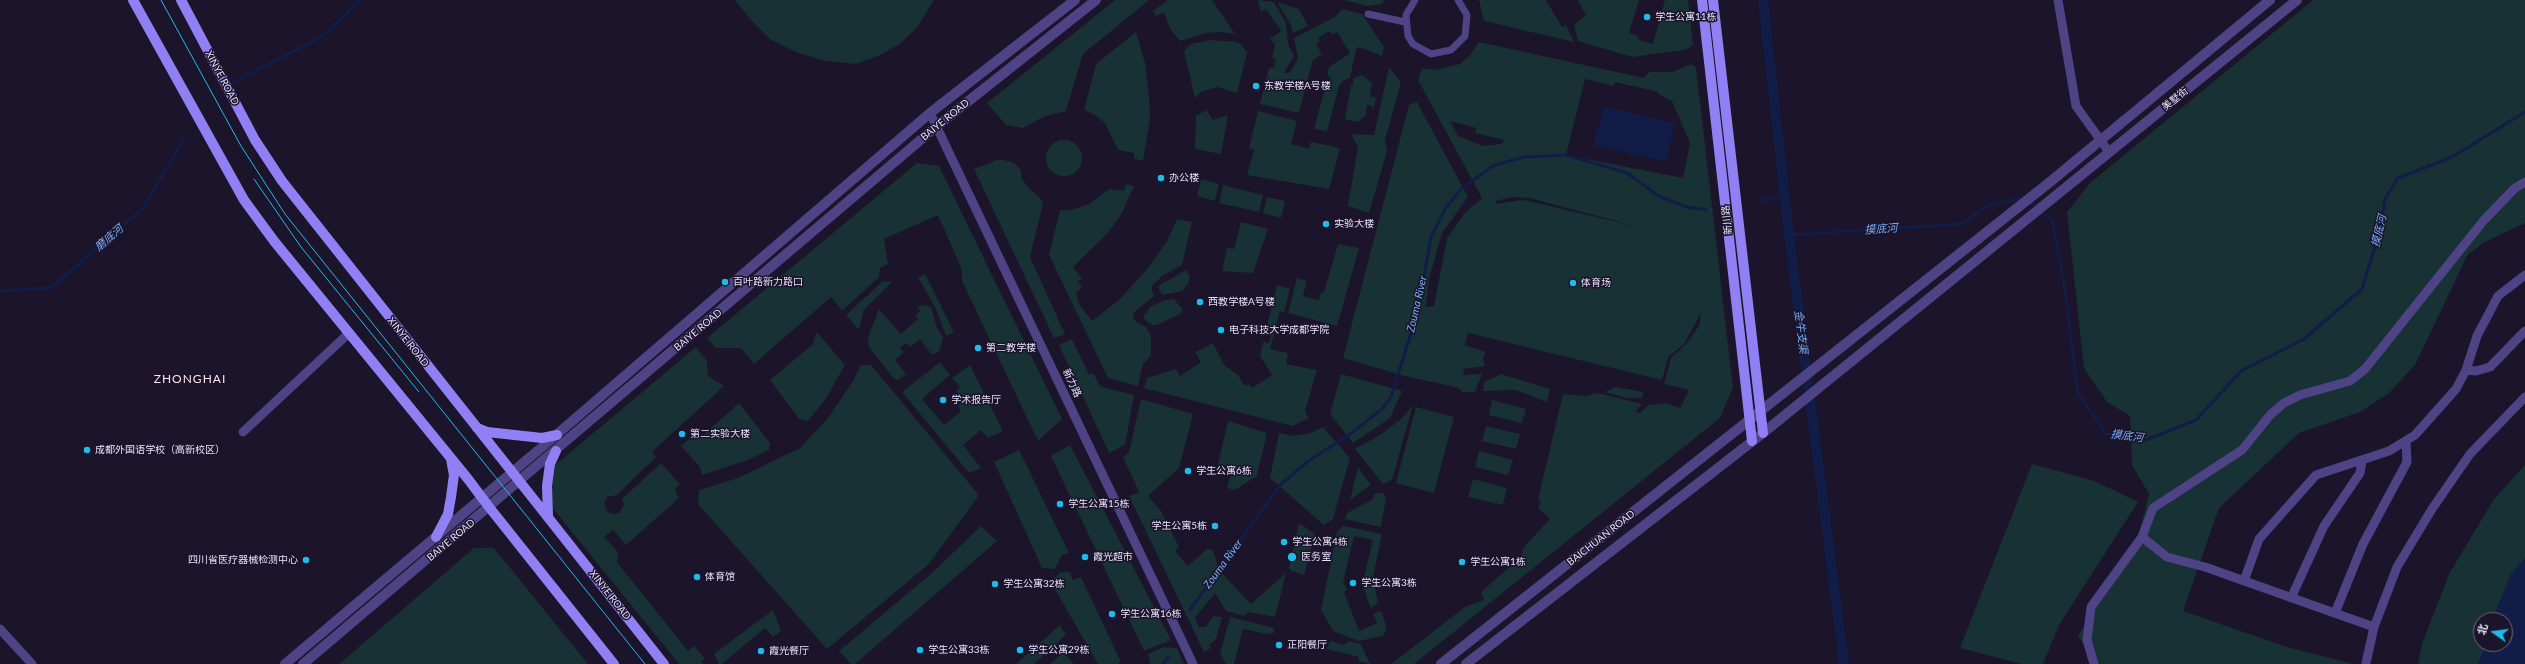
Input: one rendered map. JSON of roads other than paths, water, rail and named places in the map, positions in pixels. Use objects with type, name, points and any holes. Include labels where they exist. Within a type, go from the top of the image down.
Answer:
[{"type":"main road","points":[[133,0],[244,200],[274,241],[451,457],[614,664]]},
{"type":"main road","name":"XINYE ROAD","points":[[181,0],[255,140],[282,181],[664,664]]},
{"type":"main road","name":"新川路","points":[[1702,0],[1752,441]]},
{"type":"main road","name":"新川路","points":[[1713,0],[1763,433]]},
{"type":"main road","points":[[477,428],[488,432],[542,438],[557,434]]},
{"type":"main road","points":[[548,518],[546,504],[547,486],[550,464],[556,451]]},
{"type":"main road","points":[[436,537],[448,514],[454,475],[451,457]]},
{"type":"street","name":"BAIYE ROAD","points":[[286,664],[512,473],[930,112],[1074,0]]},
{"type":"street","name":"BAIYE ROAD","points":[[303,664],[520,482],[938,126],[1096,0]]},
{"type":"street","points":[[1415,0],[1410,6],[1405,22],[1408,36],[1413,44],[1421,50],[1431,54],[1451,50],[1465,36],[1468,26],[1467,15],[1458,0]]},
{"type":"street","points":[[2058,0],[2076,106],[2109,152]]},
{"type":"street","name":"美墅街","points":[[1824,361],[2003,220],[2270,0]]},
{"type":"street","name":"美墅街","points":[[1827,381],[2297,0]]},
{"type":"street","points":[[1368,14],[1405,22]]},
{"type":"street","name":"新力路","points":[[930,112],[938,126],[1193,664]]},
{"type":"street","points":[[2094,664],[2087,640],[2091,607],[2142,537],[2154,508],[2242,450],[2271,414],[2284,403],[2300,395],[2350,381],[2365,369],[2484,220],[2515,188],[2525,182]]},
{"type":"street","points":[[2244,581],[2259,539],[2316,475],[2362,461],[2406,442],[2415,435],[2456,389],[2466,370],[2477,336],[2498,296],[2525,274]]},
{"type":"street","points":[[2466,370],[2476,372],[2490,367],[2525,331]]},
{"type":"street","points":[[243,432],[349,333]]},
{"type":"street","name":"BAICHUAN ROAD","points":[[1441,664],[1750,421],[1760,410],[1824,361]]},
{"type":"street","name":"BAICHUAN ROAD","points":[[1466,664],[1763,433],[1827,381]]},
{"type":"street","points":[[2366,663],[2374,627],[2397,567],[2432,509],[2470,454],[2525,397]]},
{"type":"street","points":[[2335,613],[2362,544],[2407,462],[2406,442]]},
{"type":"street","points":[[2291,598],[2324,526],[2360,473],[2362,461]]},
{"type":"street","points":[[2142,537],[2168,557],[2244,581],[2374,627]]},
{"type":"street","points":[[0,629],[32,664]]},
{"type":"water","points":[[1604,106],[1675,124],[1666,162],[1593,145]]},
{"type":"water","points":[[2525,558],[2525,664],[2478,664],[2483,652],[2513,652],[2513,612],[2495,612],[2511,574]]},
{"type":"waterway","name":"磨底河","points":[[234,82],[321,37],[361,0]]},
{"type":"waterway","name":"金牛支渠","points":[[1763,0],[1789,235],[1844,664]]},
{"type":"waterway","name":"摸底河","points":[[2028,201],[2052,220],[2064,283],[2078,393],[2106,434],[2146,440],[2196,420],[2241,371],[2304,339],[2362,289],[2379,234],[2385,199],[2398,178],[2452,157],[2525,112]]},
{"type":"waterway","name":"磨底河","points":[[0,291],[51,288],[143,208],[185,137]]},
{"type":"waterway","name":"Zouma River","points":[[1190,610],[1280,485],[1307,462],[1350,434],[1382,409],[1391,397],[1418,311],[1431,237],[1445,209],[1461,189],[1493,166],[1502,163],[1524,157],[1566,155],[1627,173],[1660,197],[1687,207],[1706,210]]},
{"type":"waterway","name":"Zouma River","points":[[1760,201],[1785,195]]},
{"type":"waterway","name":"摸底河","points":[[1789,235],[1962,224],[1988,205],[2024,198]]},
{"type":"waterway","name":"Zouma River","points":[[1163,664],[1168,657]]},
{"type":"tram line","points":[[161,0],[241,146],[285,214],[645,664]]},
{"type":"tram line","points":[[254,179],[301,247],[419,392]]},
{"type":"place","name":"学生公寓11栋","points":[[1647,17]]},
{"type":"place","name":"东教学楼A号楼","points":[[1256,86]]},
{"type":"place","name":"办公楼","points":[[1161,178]]},
{"type":"place","name":"实验大楼","points":[[1326,224]]},
{"type":"place","name":"百叶路新力路口","points":[[725,282]]},
{"type":"place","name":"体育场","points":[[1573,283]]},
{"type":"place","name":"西教学楼A号楼","points":[[1200,302]]},
{"type":"place","name":"电子科技大学成都学院","points":[[1221,330]]},
{"type":"place","name":"第二教学楼","points":[[978,348]]},
{"type":"place","name":"学术报告厅","points":[[943,400]]},
{"type":"place","name":"第二实验大楼","points":[[682,434]]},
{"type":"place","name":"成都外国语学校（高新校区）","points":[[87,450]]},
{"type":"place","name":"学生公寓6栋","points":[[1188,471]]},
{"type":"place","name":"学生公寓15栋","points":[[1060,504]]},
{"type":"place","name":"学生公寓5栋","points":[[1215,526]]},
{"type":"place","name":"学生公寓4栋","points":[[1284,542]]},
{"type":"place","name":"霞光超市","points":[[1085,557]]},
{"type":"place","name":"医务室","points":[[1292,557]]},
{"type":"place","name":"四川省医疗器械检测中心","points":[[306,560]]},
{"type":"place","name":"学生公寓1栋","points":[[1462,562]]},
{"type":"place","name":"体育馆","points":[[697,577]]},
{"type":"place","name":"学生公寓3栋","points":[[1353,583]]},
{"type":"place","name":"学生公寓32栋","points":[[995,584]]},
{"type":"place","name":"学生公寓16栋","points":[[1112,614]]},
{"type":"place","name":"正阳餐厅","points":[[1279,645]]},
{"type":"place","name":"学生公寓33栋","points":[[920,650]]},
{"type":"place","name":"学生公寓29栋","points":[[1020,650]]},
{"type":"place","name":"霞光餐厅","points":[[761,651]]},
{"type":"district","name":"ZHONGHAI","points":[[190,379]]}]
